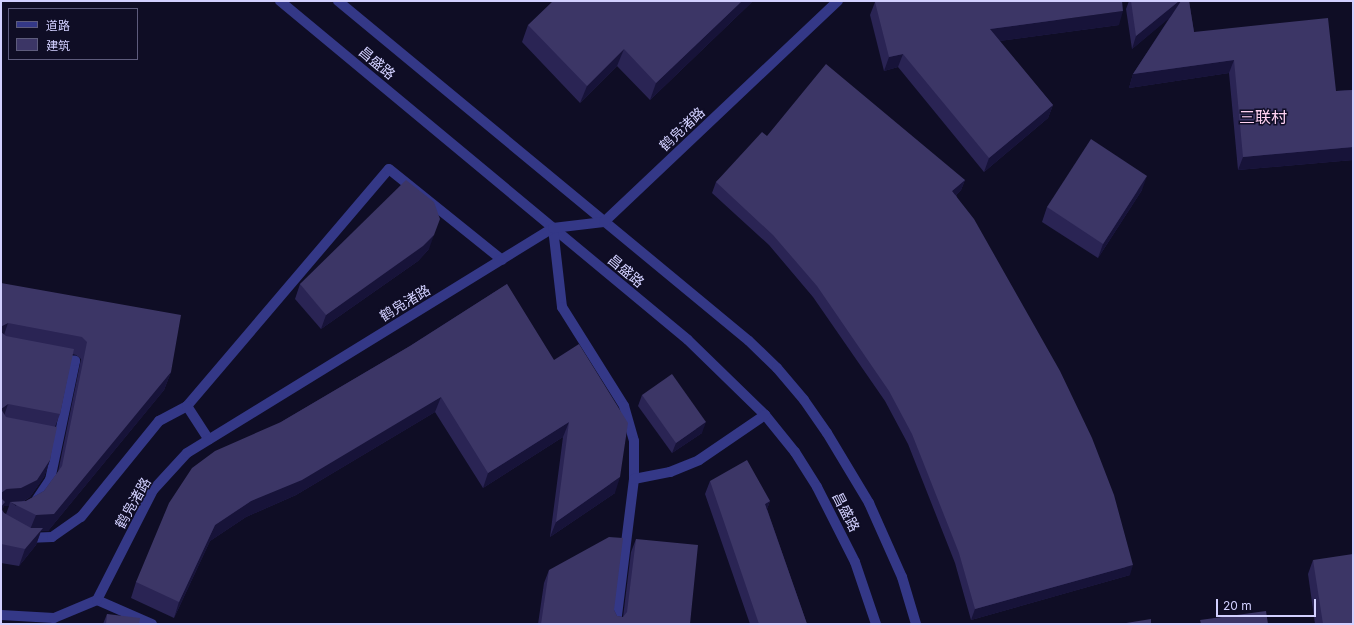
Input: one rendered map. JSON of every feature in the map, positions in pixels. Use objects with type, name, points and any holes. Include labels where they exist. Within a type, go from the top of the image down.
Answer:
[{"type":"street","name":"昌盛路","points":[[280,1],[693,345],[765,415],[795,452],[817,487],[855,562],[876,624]]},
{"type":"street","name":"昌盛路","points":[[338,1],[749,341],[777,368],[804,400],[849,467],[869,503],[902,577],[916,624]]},
{"type":"street","name":"鹤凫渚路","points":[[97,600],[153,490],[187,453],[554,228],[604,222],[838,1]]},
{"type":"street","points":[[14,532],[28,539],[52,537],[81,517],[158,421],[187,406],[389,169],[502,260]]},
{"type":"street","points":[[554,228],[562,307],[624,406],[634,441],[634,479],[616,624]]},
{"type":"street","points":[[23,509],[35,502],[50,480],[75,361],[45,355]]},
{"type":"street","points":[[187,406],[209,440]]},
{"type":"street","points":[[634,479],[670,472],[699,460],[765,415]]},
{"type":"street","points":[[44,436],[59,439]]},
{"type":"street","points":[[1,615],[54,618],[97,600],[152,624]]},
{"type":"building","points":[[553,1],[742,1],[656,83],[624,49],[587,86],[528,25]]},
{"type":"building","points":[[1122,1],[1123,11],[990,29],[1053,105],[989,158],[903,54],[889,57],[875,2]]},
{"type":"building","points":[[1131,1],[1179,1],[1136,36]]},
{"type":"building","points":[[1181,1],[1189,1],[1194,32],[1328,18],[1336,91],[1353,90],[1353,147],[1243,157],[1234,60],[1133,74]]},
{"type":"building","points":[[826,64],[965,180],[952,191],[974,219],[1060,371],[1092,438],[1114,495],[1133,565],[975,609],[959,553],[912,434],[889,391],[817,286],[773,235],[716,182],[762,132],[767,136]]},
{"type":"building","points":[[1091,139],[1147,176],[1103,244],[1047,207]]},
{"type":"building","points":[[406,180],[434,202],[440,219],[434,235],[423,246],[326,315],[300,284]]},
{"type":"building","points":[[1,283],[181,315],[171,372],[54,514],[36,515],[10,502],[26,501],[44,491],[62,466],[87,342],[82,337],[8,323],[2,326],[1,332]]},
{"type":"building","points":[[507,284],[554,360],[579,344],[628,423],[620,477],[556,522],[569,422],[488,473],[441,397],[302,480],[251,501],[215,525],[179,602],[136,582],[169,503],[192,468],[215,451],[281,422],[410,346]]},
{"type":"building","points":[[1,332],[6,336],[74,349],[60,414],[8,404],[1,409]]},
{"type":"building","points":[[672,374],[706,422],[676,443],[642,395]]},
{"type":"building","points":[[1,409],[6,417],[57,427],[50,460],[37,480],[21,488],[6,489],[1,493]]},
{"type":"building","points":[[747,460],[770,501],[765,504],[807,624],[759,624],[710,481]]},
{"type":"building","points":[[1,493],[2,499],[5,502],[1,507]]},
{"type":"building","points":[[1,508],[4,513],[31,528],[43,528],[25,549],[1,544]]},
{"type":"building","points":[[609,537],[623,538],[614,610],[617,616],[623,617],[627,612],[636,539],[698,545],[690,624],[541,624],[549,570]]},
{"type":"building","points":[[1353,554],[1353,624],[1323,624],[1313,560]]},
{"type":"building","points":[[1266,611],[1268,624],[1201,624],[1200,620]]},
{"type":"building","points":[[107,614],[140,618],[139,624],[106,624]]},
{"type":"building","points":[[1151,619],[1151,624],[1120,624]]},
{"type":"district","name":"三联村","points":[[1263,117]]}]
